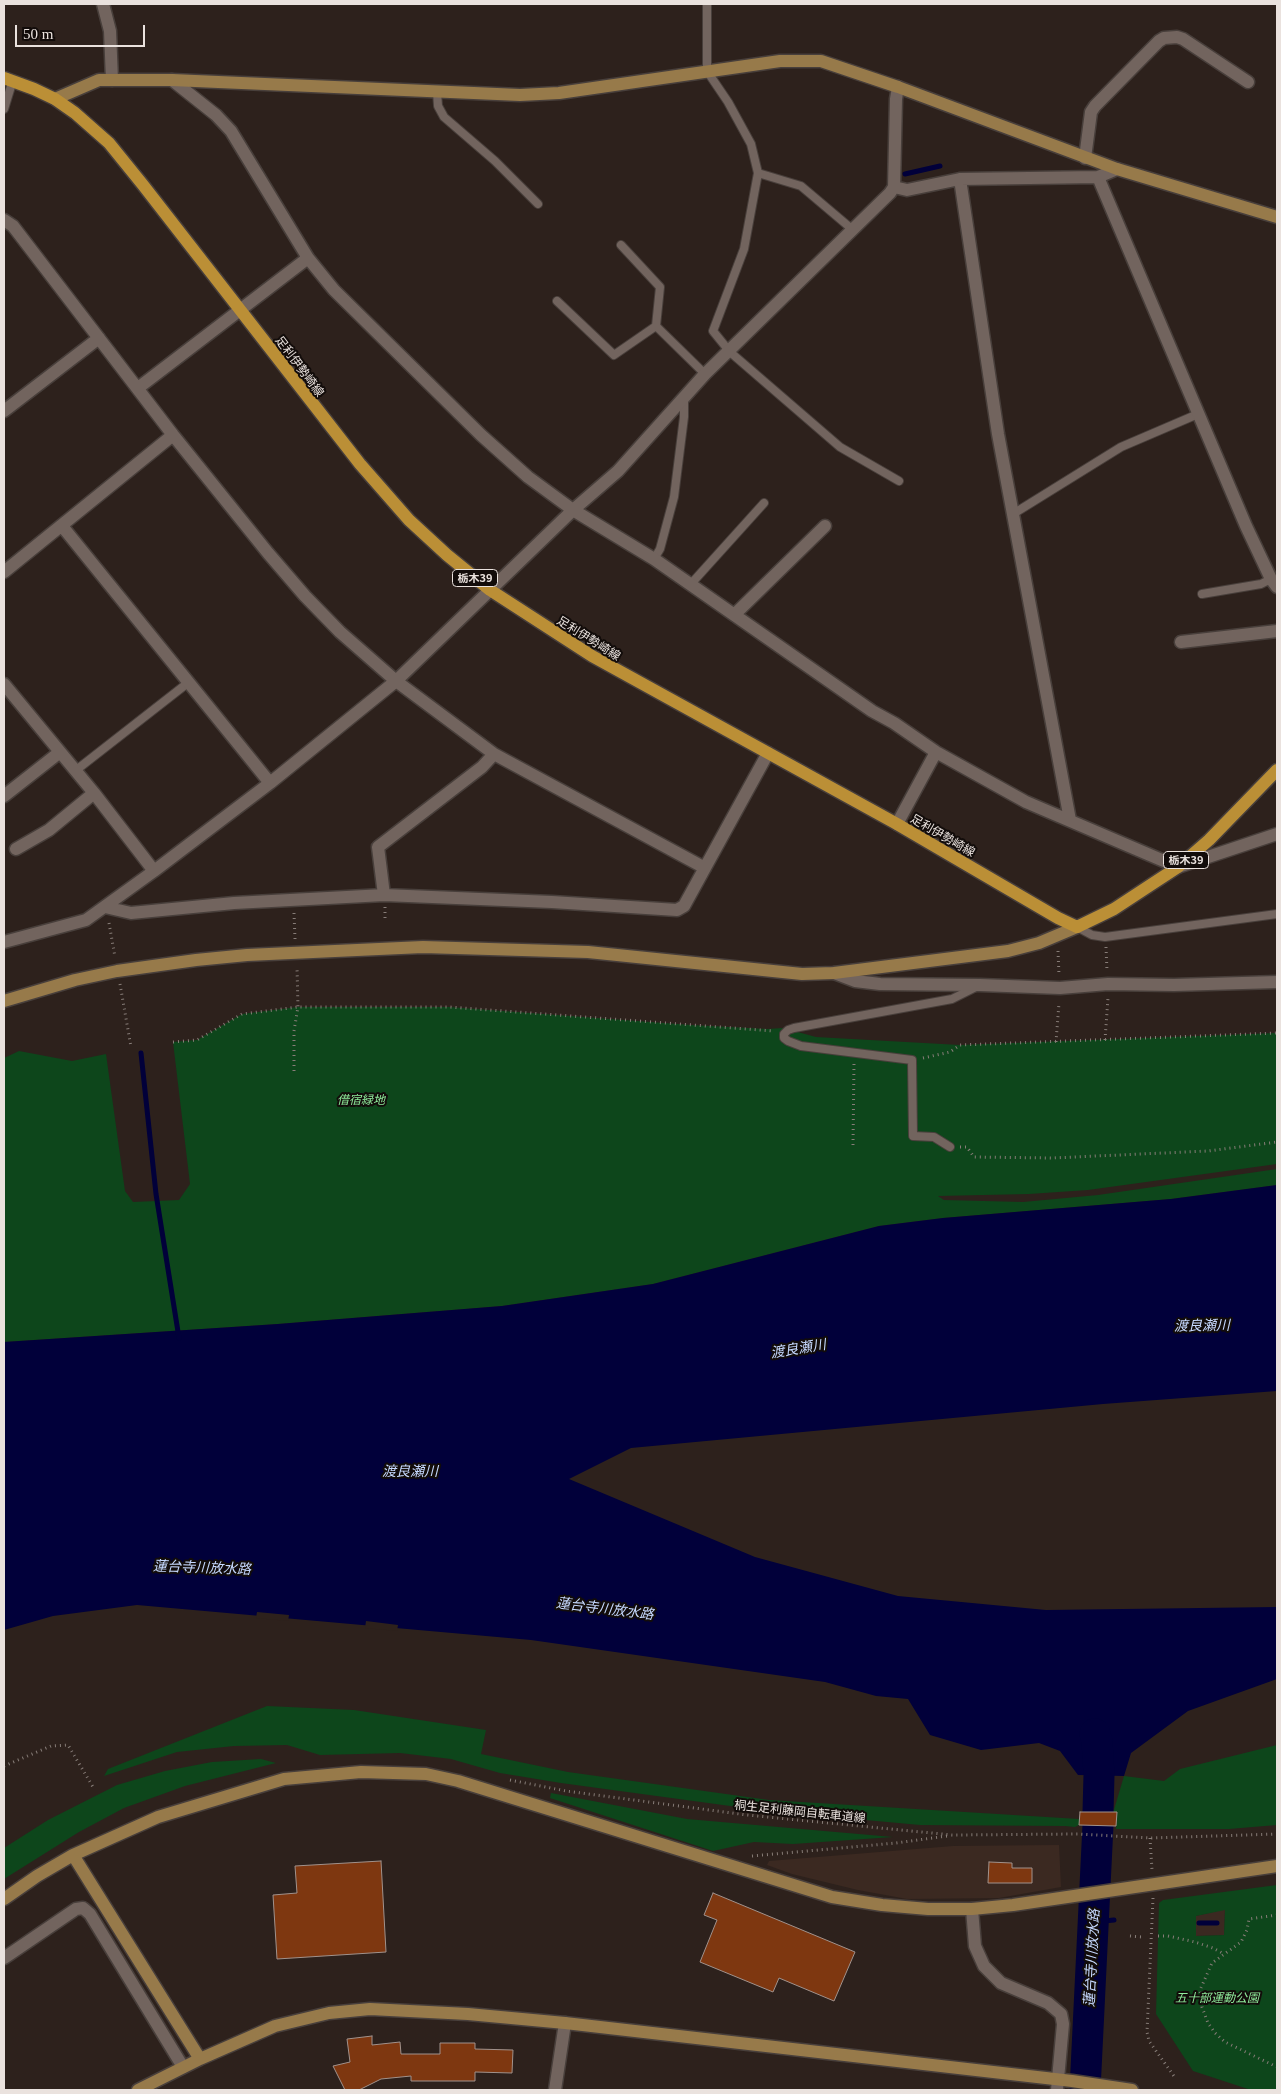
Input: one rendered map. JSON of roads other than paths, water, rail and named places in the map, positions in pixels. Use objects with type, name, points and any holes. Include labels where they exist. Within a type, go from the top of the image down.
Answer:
[{"type":"main road","name":"足利伊勢崎線","points":[[8,79],[55,99],[75,112],[108,143],[360,464],[415,526],[446,555],[490,590],[606,664],[897,824],[1058,918],[1077,927]]},
{"type":"main road","name":"栃木39","points":[[1077,927],[1114,909],[1178,867],[1209,840],[1277,770]]},
{"type":"street","points":[[103,4],[110,32],[112,80]]},
{"type":"street","points":[[1085,158],[1091,112],[1164,38],[1177,37],[1183,39],[1248,82]]},
{"type":"street","points":[[55,99],[99,80],[172,80],[520,95],[559,93],[780,61],[821,61],[898,86],[1117,169],[1277,217]]},
{"type":"street","points":[[172,80],[216,115],[231,131],[308,258],[334,290],[372,330],[481,434],[528,477],[573,510],[654,559],[872,712],[894,723],[936,752],[1026,802],[1178,867],[1277,834]]},
{"type":"street","points":[[4,942],[80,922],[105,907],[270,783],[396,681],[573,510],[618,471],[705,374],[730,352],[853,230],[894,186],[896,98],[898,86]]},
{"type":"street","points":[[894,186],[907,190],[960,179],[1098,177],[1117,169]]},
{"type":"street","points":[[1098,177],[1198,414],[1274,583]]},
{"type":"street","points":[[960,179],[998,434],[1070,820]]},
{"type":"street","points":[[4,220],[13,226],[173,434],[305,596],[340,632],[396,681],[494,754],[705,868]]},
{"type":"street","points":[[138,388],[308,258]]},
{"type":"street","points":[[4,411],[99,338]]},
{"type":"street","points":[[4,572],[173,434]]},
{"type":"street","points":[[62,526],[270,783]]},
{"type":"street","points":[[734,615],[825,526]]},
{"type":"street","points":[[1181,642],[1277,630]]},
{"type":"street","points":[[4,684],[94,793],[154,871]]},
{"type":"street","points":[[4,796],[60,752]]},
{"type":"street","points":[[897,824],[936,752]]},
{"type":"street","points":[[105,907],[131,913],[234,902],[384,894],[677,910],[684,906],[768,753]]},
{"type":"street","points":[[384,894],[378,847],[482,767],[494,754]]},
{"type":"street","points":[[16,849],[44,834],[94,793]]},
{"type":"street","points":[[4,1001],[75,980],[117,971],[196,960],[247,955],[423,947],[588,952],[794,974],[834,973],[1008,950],[1039,943],[1077,927]]},
{"type":"street","points":[[834,973],[855,981],[880,984],[1060,988],[1277,982]]},
{"type":"street","points":[[4,1899],[37,1876],[74,1855],[158,1817],[284,1779],[361,1772],[426,1774],[458,1781],[832,1897],[882,1905],[928,1909],[972,1909],[1122,1890],[1277,1866]]},
{"type":"street","points":[[74,1855],[200,2059]]},
{"type":"street","points":[[4,1958],[76,1909],[83,1908],[90,1914],[183,2068]]},
{"type":"street","points":[[972,1909],[975,1946],[984,1966],[1001,1983],[1048,2003],[1061,2014],[1063,2024],[1057,2085]]},
{"type":"street","points":[[138,2090],[200,2059],[275,2026],[329,2014],[370,2009],[468,2014],[565,2023],[1057,2085],[1072,2081],[1132,2090]]},
{"type":"street","points":[[555,2090],[565,2023]]},
{"type":"lane","points":[[706,4],[707,71],[728,102],[751,144],[758,173],[744,249],[713,331],[730,352],[840,447],[899,482]]},
{"type":"lane","points":[[4,109],[8,79]]},
{"type":"lane","points":[[437,92],[438,106],[444,117],[495,161],[538,204]]},
{"type":"lane","points":[[758,173],[801,186],[853,230]]},
{"type":"lane","points":[[556,301],[614,355],[656,326],[660,287],[622,244]]},
{"type":"lane","points":[[656,326],[705,374]]},
{"type":"lane","points":[[654,559],[660,549],[674,497],[684,417],[684,397]]},
{"type":"lane","points":[[1013,514],[1121,447],[1198,414]]},
{"type":"lane","points":[[690,584],[764,504]]},
{"type":"lane","points":[[1202,594],[1274,583]]},
{"type":"lane","points":[[76,771],[189,682]]},
{"type":"lane","points":[[1077,927],[1092,935],[1105,937],[1277,914]]},
{"type":"lane","points":[[950,1147],[934,1137],[913,1136],[912,1060],[801,1046],[788,1041],[784,1038],[784,1034],[794,1028],[952,999],[980,985]]},
{"type":"water","name":"渡良瀬川","points":[[1277,1185],[1277,1391],[1103,1404],[631,1448],[569,1479],[755,1557],[898,1596],[1046,1610],[1277,1607],[1277,1679],[1188,1711],[1131,1753],[1124,1776],[1078,1775],[1060,1751],[1039,1743],[981,1750],[930,1735],[908,1699],[876,1696],[825,1682],[531,1640],[137,1605],[53,1616],[4,1630],[4,1342],[278,1324],[502,1306],[653,1284],[879,1226],[943,1218],[1171,1199]]},
{"type":"waterway","points":[[905,174],[940,166]]},
{"type":"waterway","points":[[141,1053],[156,1194],[179,1338]]},
{"type":"waterway","name":"蓮台寺川放水路","points":[[1095,1734],[1099,1775],[1098,1812]]},
{"type":"waterway","name":"蓮台寺川放水路","points":[[1085,2090],[1098,1825]]},
{"type":"waterway","points":[[1094,1922],[1114,1920]]},
{"type":"waterway","points":[[1199,1923],[1217,1923]]},
{"type":"park label","name":"借宿緑地","points":[[361,1099]]},
{"type":"park label","name":"五十部運動公園","points":[[1217,1997]]}]
